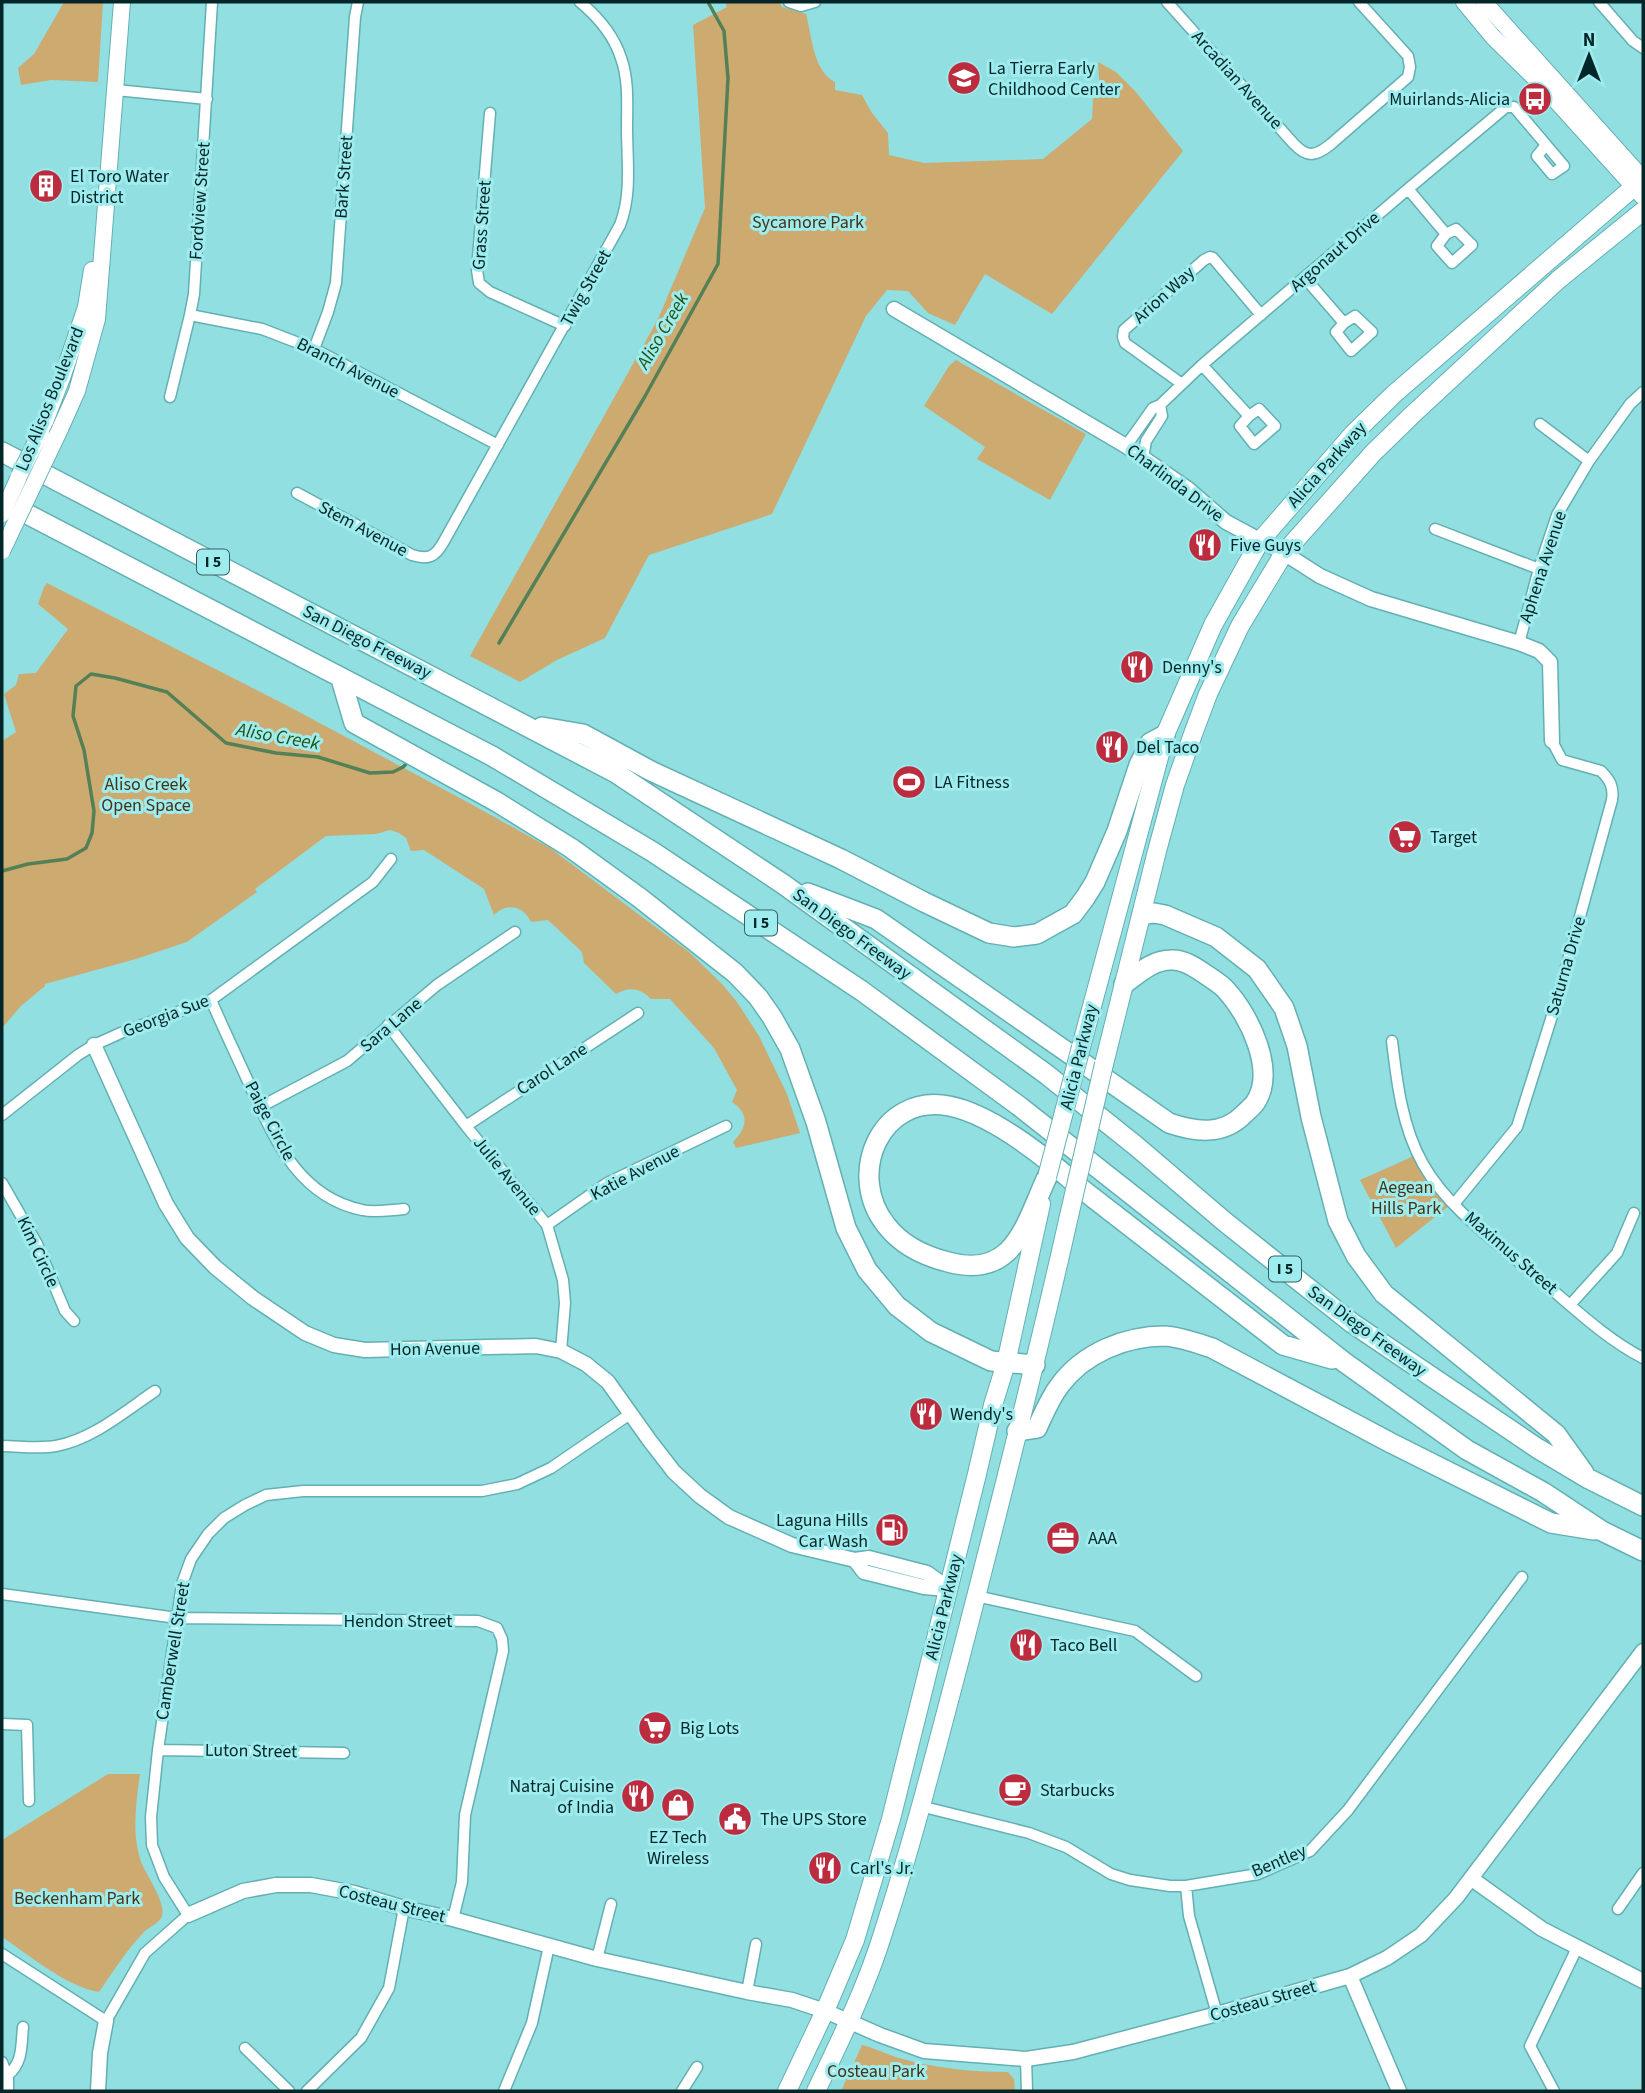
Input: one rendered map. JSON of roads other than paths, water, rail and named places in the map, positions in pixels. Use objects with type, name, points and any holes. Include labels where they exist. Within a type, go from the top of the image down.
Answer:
[{"type":"highway","name":"San Diego Freeway","points":[[2,452],[616,773],[783,884],[1046,1073],[1225,1222],[1352,1323],[1492,1419],[1588,1479],[1643,1506]]},
{"type":"highway","name":"San Diego Freeway","points":[[2,501],[480,750],[653,852],[862,991],[1019,1106],[1344,1362],[1466,1450],[1543,1492],[1602,1531],[1643,1551]]},
{"type":"highway","points":[[341,679],[354,723],[497,802],[571,848],[735,973],[758,997],[790,1049],[816,1122],[846,1228],[867,1270],[897,1306],[931,1332],[991,1361],[1035,1365]]},
{"type":"highway","points":[[526,725],[583,734],[651,771],[841,859],[989,933],[1014,937],[1037,934],[1073,914],[1085,898],[1095,882],[1117,831],[1139,765],[1150,743],[1167,730]]},
{"type":"highway","points":[[783,884],[876,919],[1169,1124],[1191,1130],[1216,1130],[1237,1121],[1256,1101],[1263,1079],[1260,1051],[1247,1018],[1225,988],[1191,965],[1171,960],[1150,965],[1124,984]]},
{"type":"highway","points":[[1148,914],[1165,915],[1216,937],[1257,969],[1284,1008],[1297,1046],[1311,1116],[1338,1221],[1356,1256],[1384,1294],[1556,1434],[1588,1479]]},
{"type":"highway","points":[[1046,1177],[1024,1227],[1010,1250],[1001,1259],[974,1267],[930,1258],[907,1246],[885,1225],[873,1201],[868,1182],[869,1165],[877,1140],[884,1128],[897,1116],[926,1105],[963,1110],[1021,1141],[1283,1345],[1344,1362]]},
{"type":"highway","points":[[1017,1431],[1037,1428],[1057,1388],[1068,1375],[1085,1360],[1115,1344],[1140,1338],[1167,1336],[1191,1340],[1212,1348],[1550,1523],[1602,1531]]},
{"type":"main road","name":"Los Alisos Boulevard","points":[[2,551],[77,391],[97,319],[122,2]]},
{"type":"main road","points":[[1464,2],[1493,37],[1641,186]]},
{"type":"main road","points":[[1484,2],[1641,186]]},
{"type":"main road","name":"Alicia Parkway","points":[[787,2091],[855,1940],[891,1819],[993,1405],[1006,1363],[1046,1177],[1116,912],[1167,730],[1213,625],[1260,541],[1353,434],[1394,394],[1641,186]]},
{"type":"main road","name":"Alicia Parkway","points":[[816,2091],[849,2021],[884,1932],[920,1806],[1035,1365],[1124,984],[1148,914],[1175,785],[1208,694],[1240,626],[1284,553],[1373,453],[1558,280],[1643,211]]},
{"type":"main road","name":"Los Alisos Boulevard","points":[[2,514],[41,432],[86,307],[93,264],[104,243]]},
{"type":"main road","points":[[1167,730],[1193,734]]},
{"type":"main road","points":[[1116,912],[1148,914]]},
{"type":"main road","points":[[948,1589],[976,1596]]},
{"type":"main road","points":[[920,1806],[911,1798],[927,1721],[926,1676]]},
{"type":"main road","points":[[884,1932],[886,1888],[900,1829],[891,1819]]},
{"type":"street","name":"Fordview Street","points":[[170,397],[194,294],[212,2]]},
{"type":"street","name":"Bark Street","points":[[314,349],[336,283],[358,2]]},
{"type":"street","name":"Twig Street","points":[[431,557],[443,543],[620,225],[627,198],[626,78],[616,44],[591,11],[580,2]]},
{"type":"street","points":[[790,2],[801,6],[815,2]]},
{"type":"street","name":"Arcadian Avenue","points":[[1167,2],[1293,143],[1310,155],[1321,152],[1348,131],[1408,77],[1408,56],[1359,2]]},
{"type":"street","points":[[1599,2],[1633,41],[1643,48]]},
{"type":"street","points":[[116,90],[207,99]]},
{"type":"street","name":"Argonaut Drive","points":[[1126,446],[1153,408],[1160,405],[1202,365],[1506,107],[1514,107],[1546,145]]},
{"type":"street","name":"Grass Street","points":[[490,113],[477,270],[479,283],[490,292],[565,327]]},
{"type":"street","points":[[1408,188],[1446,234]]},
{"type":"street","name":"Arion Way","points":[[1182,384],[1125,344],[1123,334],[1204,260],[1213,258],[1261,315]]},
{"type":"street","points":[[1305,278],[1344,323]]},
{"type":"street","name":"Charlinda Drive","points":[[894,309],[1126,446],[1188,489],[1226,522],[1320,576],[1371,599],[1539,651],[1550,662],[1552,741]]},
{"type":"street","name":"Branch Avenue","points":[[190,316],[262,329],[314,349],[498,445]]},
{"type":"street","points":[[1202,365],[1249,416]]},
{"type":"street","name":"Aphena Avenue","points":[[1519,643],[1557,515],[1589,461],[1630,404],[1643,392]]},
{"type":"street","name":"Argonaut Drive","points":[[1143,458],[1146,440],[1162,416],[1160,405]]},
{"type":"street","points":[[1540,424],[1589,461]]},
{"type":"street","name":"Stem Avenue","points":[[297,494],[412,555],[431,557]]},
{"type":"street","points":[[1435,529],[1539,569]]},
{"type":"street","name":"Saturna Drive","points":[[1454,1203],[1517,1127],[1557,1000],[1612,800],[1613,787],[1601,771],[1562,760],[1552,741]]},
{"type":"street","name":"Georgia Sue","points":[[2,1115],[94,1045],[211,1000],[373,882],[391,859]]},
{"type":"street","name":"Sara Lane","points":[[260,1107],[347,1062],[437,985],[515,932]]},
{"type":"street","name":"Paige Circle","points":[[211,1000],[260,1107],[286,1157],[297,1172],[320,1192],[345,1206],[375,1212],[404,1209]]},
{"type":"street","name":"Carol Lane","points":[[466,1126],[638,1013]]},
{"type":"street","name":"Julie Avenue","points":[[388,1025],[547,1225],[563,1280],[565,1303],[561,1351]]},
{"type":"street","name":"Maximus Street","points":[[1392,1041],[1407,1128],[1434,1181],[1477,1226],[1598,1329],[1643,1358]]},
{"type":"street","name":"Hon Avenue","points":[[94,1045],[166,1204],[187,1237],[215,1267],[253,1298],[305,1333],[334,1345],[365,1350],[536,1346],[561,1351],[586,1364],[608,1382],[674,1472],[700,1496],[729,1517],[792,1545],[855,1560],[869,1558],[927,1573],[948,1589]]},
{"type":"street","name":"Katie Avenue","points":[[547,1225],[607,1183],[726,1126]]},
{"type":"street","name":"Kim Circle","points":[[2,1183],[37,1244],[65,1311],[74,1321]]},
{"type":"street","points":[[1570,1305],[1617,1253],[1634,1213]]},
{"type":"street","points":[[2,1446],[55,1446],[71,1442],[90,1435],[155,1391]]},
{"type":"street","name":"Camberwell Street","points":[[188,1915],[164,1877],[152,1845],[151,1817],[182,1584],[191,1559],[208,1534],[225,1518],[266,1495],[303,1490],[482,1491],[517,1484],[551,1468],[630,1413]]},
{"type":"street","name":"Bentley","points":[[920,1806],[1029,1833],[1066,1847],[1111,1874],[1130,1880],[1186,1886],[1258,1874],[1310,1851],[1348,1810],[1522,1577]]},
{"type":"street","name":"Hendon Street","points":[[2,1594],[177,1618],[478,1621],[497,1628],[503,1651],[465,1815],[461,1882],[453,1919]]},
{"type":"street","points":[[976,1596],[1135,1632],[1196,1676]]},
{"type":"street","name":"Costeau Street","points":[[188,1915],[243,1891],[276,1885],[311,1885],[354,1893],[597,1959],[792,2000],[924,2051],[1026,2059],[1073,2052],[1350,1976],[1387,1958],[1421,1935],[1441,1916],[1472,1878],[1643,1651]]},
{"type":"street","points":[[2,1724],[27,1725],[29,1801]]},
{"type":"street","name":"Luton Street","points":[[158,1750],[344,1753]]},
{"type":"street","points":[[1618,1909],[1643,1873]]},
{"type":"street","points":[[1472,1878],[1524,1916],[1577,1948],[1643,1981]]},
{"type":"street","points":[[1186,1886],[1189,1916],[1217,2014]]},
{"type":"street","points":[[597,1959],[611,1904]]},
{"type":"street","points":[[307,2091],[361,2038],[389,1989],[404,1908]]},
{"type":"street","points":[[98,2091],[100,2053],[106,2021],[145,1953],[188,1915]]},
{"type":"street","points":[[747,1992],[756,1944]]},
{"type":"street","points":[[504,2091],[532,2023],[549,1946]]},
{"type":"street","points":[[1555,2091],[1530,2046],[1577,1948]]},
{"type":"street","points":[[2,1954],[106,2021]]},
{"type":"street","points":[[1350,1976],[1399,2091]]},
{"type":"street","points":[[8,2075],[20,2060],[23,2027]]},
{"type":"street","points":[[245,2048],[289,2091]]},
{"type":"street","points":[[1026,2059],[1027,2091]]},
{"type":"street","points":[[2,2063],[8,2075],[8,2091]]},
{"type":"street","points":[[681,2091],[697,2067]]},
{"type":"waterway","name":"Aliso Creek","points":[[499,643],[644,398],[718,264],[728,78],[724,31],[708,2]]},
{"type":"waterway","name":"Aliso Creek","points":[[2,871],[28,864],[67,859],[86,848],[92,833],[94,811],[84,750],[73,716],[76,686],[91,674],[167,692],[226,743],[276,753],[318,757],[370,773],[393,772],[410,760]]},
{"type":"place","name":"La Tierra Early Childhood Center","points":[[964,78]]},
{"type":"place","name":"Muirlands-Alicia","points":[[1535,99]]},
{"type":"place","name":"El Toro Water District","points":[[46,186]]},
{"type":"place","name":"Five Guys","points":[[1205,545]]},
{"type":"place","name":"Denny's","points":[[1137,667]]},
{"type":"place","name":"Del Taco","points":[[1112,747]]},
{"type":"place","name":"LA Fitness","points":[[909,782]]},
{"type":"place","name":"Target","points":[[1405,837]]},
{"type":"place","name":"Wendy's","points":[[926,1414]]},
{"type":"place","name":"Laguna Hills Car Wash","points":[[892,1530]]},
{"type":"place","name":"AAA","points":[[1063,1538]]},
{"type":"place","name":"Taco Bell","points":[[1026,1645]]},
{"type":"place","name":"Big Lots","points":[[655,1728]]},
{"type":"place","name":"Starbucks","points":[[1015,1790]]},
{"type":"place","name":"Natraj Cuisine of India","points":[[638,1796]]},
{"type":"place","name":"EZ Tech Wireless","points":[[678,1805]]},
{"type":"place","name":"The UPS Store","points":[[735,1819]]},
{"type":"place","name":"Carl's Jr.","points":[[825,1868]]},
{"type":"park label","name":"Sycamore Park","points":[[808,222]]},
{"type":"park label","name":"Aliso Creek Open Space","points":[[146,794]]},
{"type":"park label","name":"Aegean Hills Park","points":[[1406,1197]]},
{"type":"park label","name":"Beckenham Park","points":[[77,1898]]},
{"type":"park label","name":"Costeau Park","points":[[876,2071]]}]
